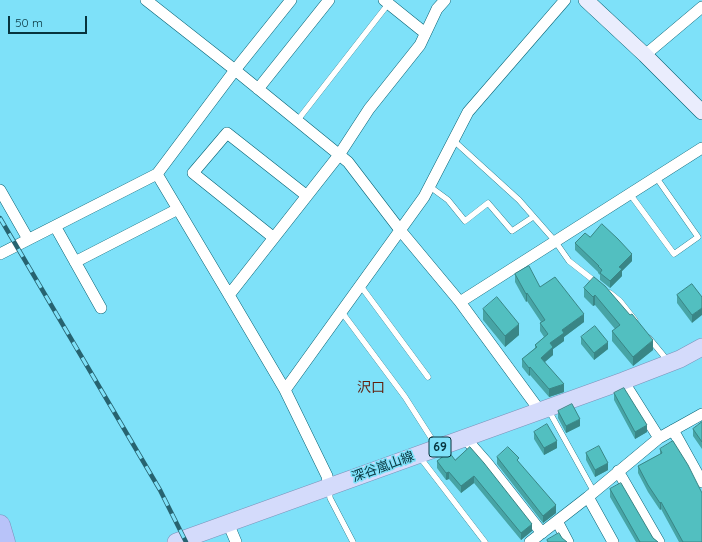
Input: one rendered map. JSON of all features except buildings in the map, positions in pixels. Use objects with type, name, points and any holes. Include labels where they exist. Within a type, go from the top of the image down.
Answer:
[{"type":"highway","points":[[0,525],[4,542]]},
{"type":"main road","name":"深谷嵐山線","points":[[176,542],[623,381],[680,359],[702,347]]},
{"type":"street","points":[[146,0],[348,162],[400,230],[460,302],[544,410]]},
{"type":"street","points":[[0,253],[157,174],[235,70],[292,0]]},
{"type":"street","points":[[258,89],[329,0]]},
{"type":"street","points":[[229,295],[339,155],[369,109],[420,45],[437,9],[445,0]]},
{"type":"street","points":[[285,390],[424,197],[468,112],[565,0]]},
{"type":"street","points":[[586,0],[645,55],[702,112]]},
{"type":"street","points":[[386,1],[426,33]]},
{"type":"street","points":[[645,55],[702,8]]},
{"type":"street","points":[[274,238],[193,173],[227,133],[307,196]]},
{"type":"street","points":[[460,302],[702,148]]},
{"type":"street","points":[[157,174],[285,390],[327,476],[329,487]]},
{"type":"street","points":[[0,190],[28,239]]},
{"type":"street","points":[[75,262],[178,209]]},
{"type":"street","points":[[55,226],[101,308]]},
{"type":"street","points":[[623,381],[659,438]]},
{"type":"street","points":[[530,542],[591,495],[659,438],[702,414]]},
{"type":"street","points":[[673,430],[702,482]]},
{"type":"street","points":[[465,438],[542,532]]},
{"type":"street","points":[[618,472],[659,542]]},
{"type":"street","points":[[591,495],[613,542]]},
{"type":"street","points":[[557,522],[568,542]]},
{"type":"street","points":[[228,523],[236,542]]},
{"type":"lane","points":[[297,121],[386,1]]},
{"type":"lane","points":[[453,140],[519,200],[555,241],[569,261],[620,301],[640,326]]},
{"type":"lane","points":[[630,194],[674,254],[698,236],[656,177]]},
{"type":"lane","points":[[429,186],[448,200],[465,221],[488,203],[512,231],[534,216]]},
{"type":"lane","points":[[360,285],[428,377]]},
{"type":"lane","points":[[341,311],[405,397],[438,448]]},
{"type":"lane","points":[[645,332],[670,363]]},
{"type":"lane","points":[[544,410],[591,495]]},
{"type":"lane","points":[[418,455],[485,542]]},
{"type":"lane","points":[[329,487],[330,498],[353,542]]},
{"type":"railway","points":[[0,218],[160,490],[186,542]]},
{"type":"district","name":"沢口","points":[[371,388]]}]
